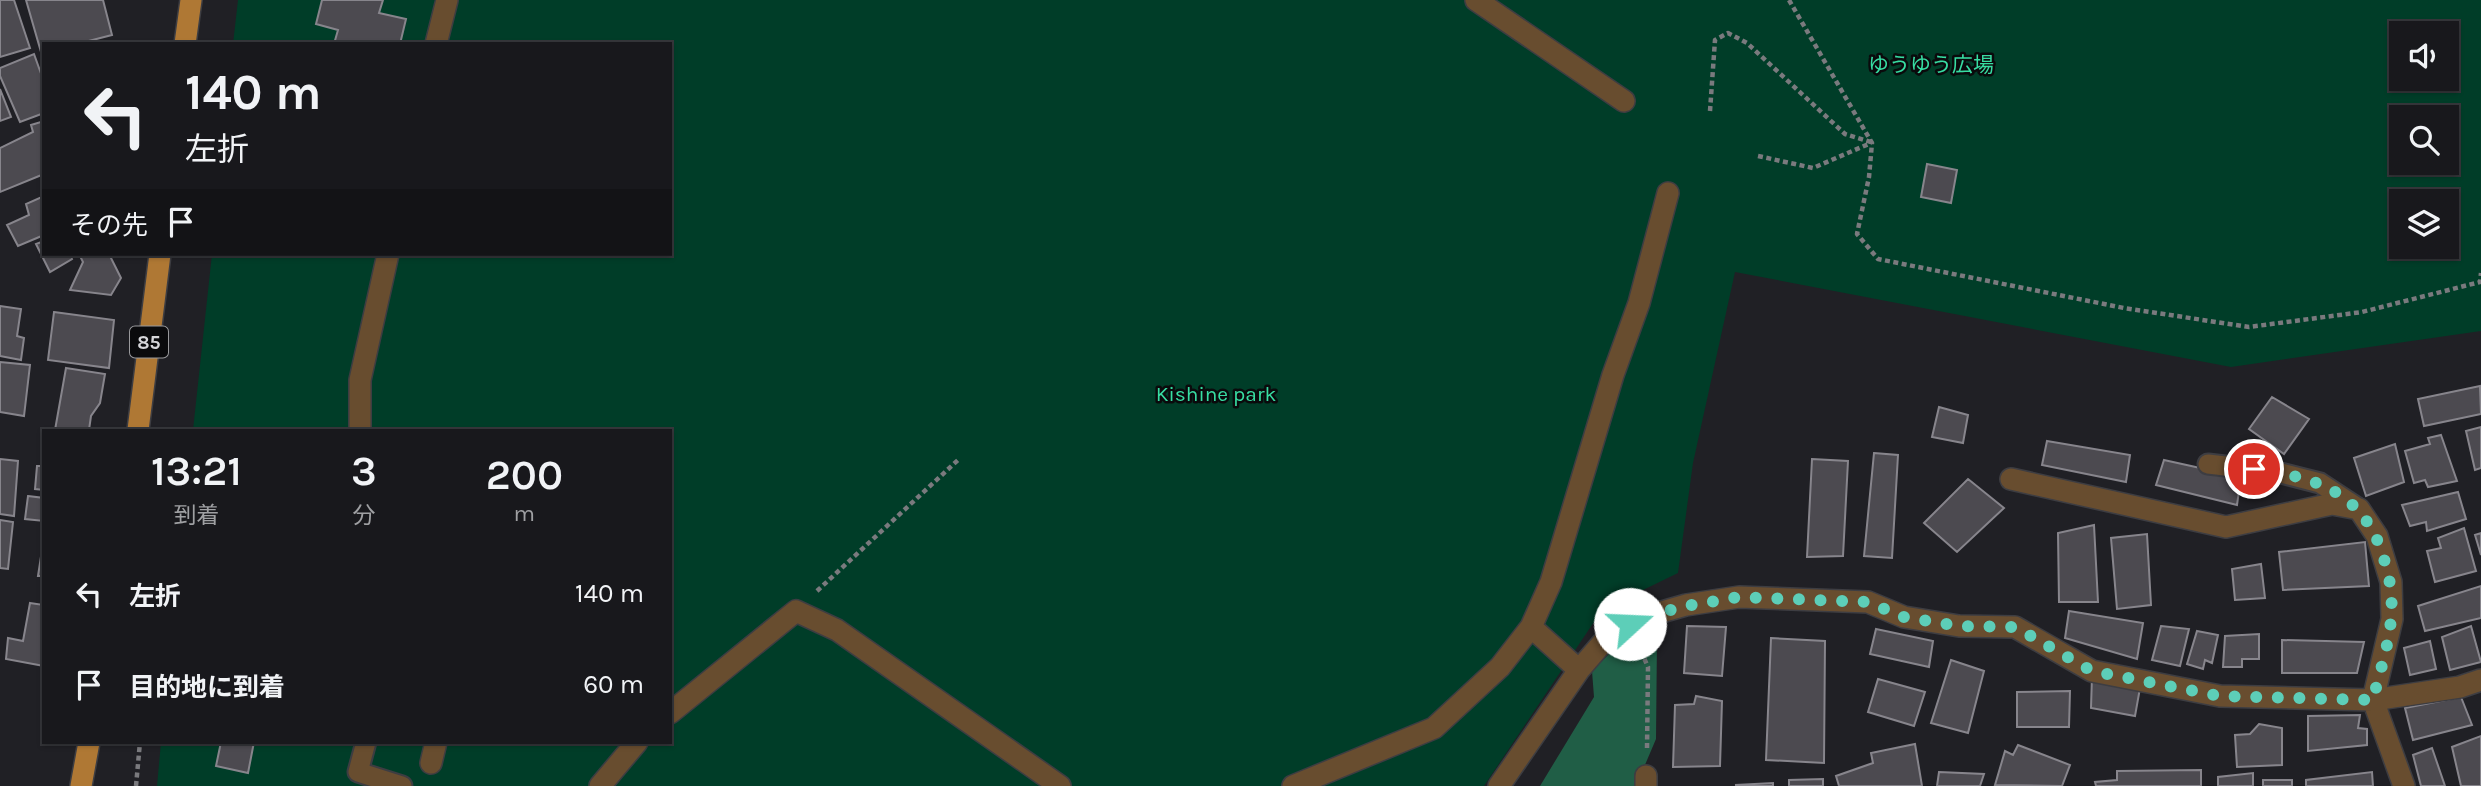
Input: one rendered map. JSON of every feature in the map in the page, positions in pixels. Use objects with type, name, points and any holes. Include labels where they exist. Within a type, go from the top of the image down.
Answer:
[{"type":"main road","points":[[185,42],[191,0]]},
{"type":"main road","name":"85","points":[[138,429],[160,256]]},
{"type":"main road","points":[[81,786],[89,744]]},
{"type":"street","points":[[436,42],[447,0]]},
{"type":"street","points":[[1476,0],[1624,101]]},
{"type":"street","points":[[1293,786],[1434,728],[1500,667],[1531,627],[1551,582],[1613,375],[1639,303],[1668,193]]},
{"type":"street","points":[[360,429],[360,380],[388,256]]},
{"type":"street","points":[[2011,479],[2226,527],[2332,504],[2359,509],[2377,536],[2391,582],[2392,619],[2373,700],[2404,786]]},
{"type":"street","points":[[1499,786],[1579,670],[1611,634],[1644,617],[1686,606],[1739,597],[1868,602],[1904,617],[1959,626],[2015,627],[2092,671],[2220,696],[2373,700],[2460,687],[2481,680]]},
{"type":"street","points":[[672,711],[796,611],[837,630],[1060,786]]},
{"type":"street","points":[[1531,627],[1579,670]]},
{"type":"street","points":[[600,786],[635,744]]},
{"type":"lane","points":[[2208,464],[2277,472],[2320,484],[2359,509]]},
{"type":"lane","points":[[365,744],[356,779],[402,786]]},
{"type":"path","points":[[1789,0],[1872,143],[1869,177],[1857,234],[1878,259],[2124,308],[2249,327],[2362,312],[2480,282],[2481,273]]},
{"type":"path","points":[[1710,111],[1715,40],[1728,33],[1747,43],[1844,134],[1872,143]]},
{"type":"path","points":[[1758,156],[1813,168],[1872,143]]},
{"type":"path","points":[[796,611],[958,460]]},
{"type":"path","points":[[1630,624],[1648,667],[1646,781]]},
{"type":"path","points":[[136,786],[140,744]]},
{"type":"green space","name":"Kishine park","points":[[238,0],[2481,0],[2481,331],[2231,367],[1735,272],[1693,463],[1678,573],[1602,610],[1484,786],[157,786],[161,744],[672,744],[672,429],[193,429],[212,256],[672,256],[672,42],[233,42]]},
{"type":"green space","points":[[1657,638],[1656,739],[1636,786],[1540,786],[1594,697],[1592,671],[1620,643]]},
{"type":"building","points":[[0,0],[14,0],[30,48],[0,57]]},
{"type":"building","points":[[26,0],[103,0],[112,35],[85,42],[42,42],[41,52]]},
{"type":"building","points":[[322,0],[383,0],[379,13],[406,19],[400,42],[335,42],[338,30],[316,24]]},
{"type":"building","points":[[34,54],[42,76],[42,114],[20,122],[0,76],[0,68]]},
{"type":"building","points":[[0,89],[11,117],[0,121]]},
{"type":"building","points":[[42,122],[42,175],[0,192],[0,148],[33,132],[31,125]]},
{"type":"building","points":[[1927,164],[1957,170],[1951,203],[1921,197]]},
{"type":"building","points":[[42,197],[42,236],[18,246],[7,225],[29,215],[26,204]]},
{"type":"building","points":[[42,242],[42,256],[36,244]]},
{"type":"building","points":[[42,256],[71,256],[72,259],[50,272]]},
{"type":"building","points":[[80,256],[110,256],[121,278],[111,295],[70,290],[83,262]]},
{"type":"building","points":[[0,306],[21,309],[17,336],[24,338],[21,360],[0,356]]},
{"type":"building","points":[[54,312],[114,320],[109,368],[48,360]]},
{"type":"building","points":[[0,362],[30,365],[24,416],[0,412]]},
{"type":"building","points":[[66,368],[105,374],[100,403],[91,416],[89,429],[55,429]]},
{"type":"building","points":[[2480,386],[2481,414],[2424,426],[2418,399]]},
{"type":"building","points":[[2272,397],[2309,419],[2284,454],[2249,429]]},
{"type":"building","points":[[1939,407],[1968,415],[1963,443],[1932,437]]},
{"type":"building","points":[[2481,427],[2481,468],[2475,470],[2466,431]]},
{"type":"building","points":[[2441,435],[2457,481],[2428,487],[2425,480],[2414,483],[2405,451],[2430,444],[2428,438]]},
{"type":"building","points":[[2047,441],[2130,455],[2126,482],[2042,465]]},
{"type":"building","points":[[2395,444],[2404,482],[2366,496],[2354,458]]},
{"type":"building","points":[[1874,453],[1898,455],[1892,558],[1864,556]]},
{"type":"building","points":[[0,459],[18,461],[14,516],[0,514]]},
{"type":"building","points":[[1812,459],[1848,461],[1843,556],[1807,557]]},
{"type":"building","points":[[2164,460],[2241,477],[2237,505],[2156,485]]},
{"type":"building","points":[[37,466],[42,466],[42,490],[35,489]]},
{"type":"building","points":[[1968,479],[2004,508],[1957,552],[1924,523]]},
{"type":"building","points":[[2458,492],[2466,519],[2427,531],[2426,522],[2410,526],[2402,505]]},
{"type":"building","points":[[28,496],[42,498],[42,521],[25,519]]},
{"type":"building","points":[[0,520],[13,522],[8,569],[0,568]]},
{"type":"building","points":[[2094,525],[2098,602],[2059,602],[2058,533]]},
{"type":"building","points":[[2464,528],[2476,571],[2435,582],[2427,551],[2441,548],[2438,538]]},
{"type":"building","points":[[2481,533],[2481,555],[2475,535]]},
{"type":"building","points":[[2147,534],[2151,605],[2117,609],[2111,538]]},
{"type":"building","points":[[2365,542],[2369,586],[2283,590],[2279,552]]},
{"type":"building","points":[[42,550],[42,576],[38,576]]},
{"type":"building","points":[[2261,564],[2265,598],[2235,600],[2232,569]]},
{"type":"building","points":[[2481,586],[2481,618],[2425,631],[2418,606]]},
{"type":"building","points":[[30,603],[42,605],[42,666],[6,659],[8,638],[23,641]]},
{"type":"building","points":[[2069,611],[2143,623],[2137,659],[2065,638]]},
{"type":"building","points":[[1687,626],[1726,627],[1722,676],[1684,673]]},
{"type":"building","points":[[2161,626],[2189,629],[2180,666],[2152,660]]},
{"type":"building","points":[[2471,626],[2481,662],[2450,670],[2442,637]]},
{"type":"building","points":[[1876,629],[1933,641],[1929,667],[1870,654]]},
{"type":"building","points":[[2197,631],[2218,635],[2212,663],[2205,660],[2203,669],[2187,664]]},
{"type":"building","points":[[2259,634],[2259,659],[2242,659],[2242,667],[2223,667],[2225,636]]},
{"type":"building","points":[[1771,638],[1825,641],[1824,763],[1766,760]]},
{"type":"building","points":[[2282,640],[2364,642],[2357,673],[2282,673]]},
{"type":"building","points":[[2430,641],[2436,669],[2410,675],[2404,648]]},
{"type":"building","points":[[1951,660],[1984,671],[1968,733],[1931,723]]},
{"type":"building","points":[[2092,676],[2140,688],[2135,716],[2091,708]]},
{"type":"building","points":[[1878,679],[1925,692],[1914,726],[1868,712]]},
{"type":"building","points":[[2070,691],[2069,727],[2017,727],[2017,692]]},
{"type":"building","points":[[1696,696],[1722,701],[1720,766],[1673,767],[1675,705],[1694,704]]},
{"type":"building","points":[[2461,697],[2472,725],[2413,740],[2405,708]]},
{"type":"building","points":[[2360,715],[2358,728],[2367,729],[2367,745],[2308,751],[2308,716]]},
{"type":"building","points":[[2259,724],[2282,728],[2282,765],[2237,767],[2235,735],[2250,734]]},
{"type":"building","points":[[2481,736],[2481,786],[2461,786],[2452,747]]},
{"type":"building","points":[[221,744],[254,744],[248,773],[216,766]]},
{"type":"building","points":[[1915,744],[1922,786],[1839,786],[1836,776],[1873,763],[1871,753]]},
{"type":"building","points":[[2018,745],[2070,765],[2062,786],[1995,785],[2005,751],[2013,755]]},
{"type":"building","points":[[2432,748],[2445,786],[2421,786],[2413,755]]},
{"type":"building","points":[[2201,770],[2201,786],[2096,786],[2095,782],[2117,780],[2117,771]]},
{"type":"building","points":[[1939,772],[1984,774],[1980,786],[1937,786]]},
{"type":"building","points":[[2372,772],[2373,786],[2306,786],[2306,780]]},
{"type":"building","points":[[2253,773],[2253,786],[2218,786],[2218,777]]},
{"type":"building","points":[[1823,779],[1823,786],[1789,786],[1789,780]]},
{"type":"building","points":[[2263,780],[2292,780],[2292,786],[2263,786]]},
{"type":"building","points":[[1773,783],[1773,786],[1735,785]]},
{"type":"route","points":[[1630,624],[1644,617],[1686,606],[1739,597],[1868,602],[1904,617],[1959,626],[2015,627],[2092,671],[2220,696],[2373,700],[2392,619],[2391,582],[2377,536],[2359,509],[2320,484],[2277,472],[2254,469]]},
{"type":"park label","name":"ゆうゆう広場","points":[[1931,65]]}]
